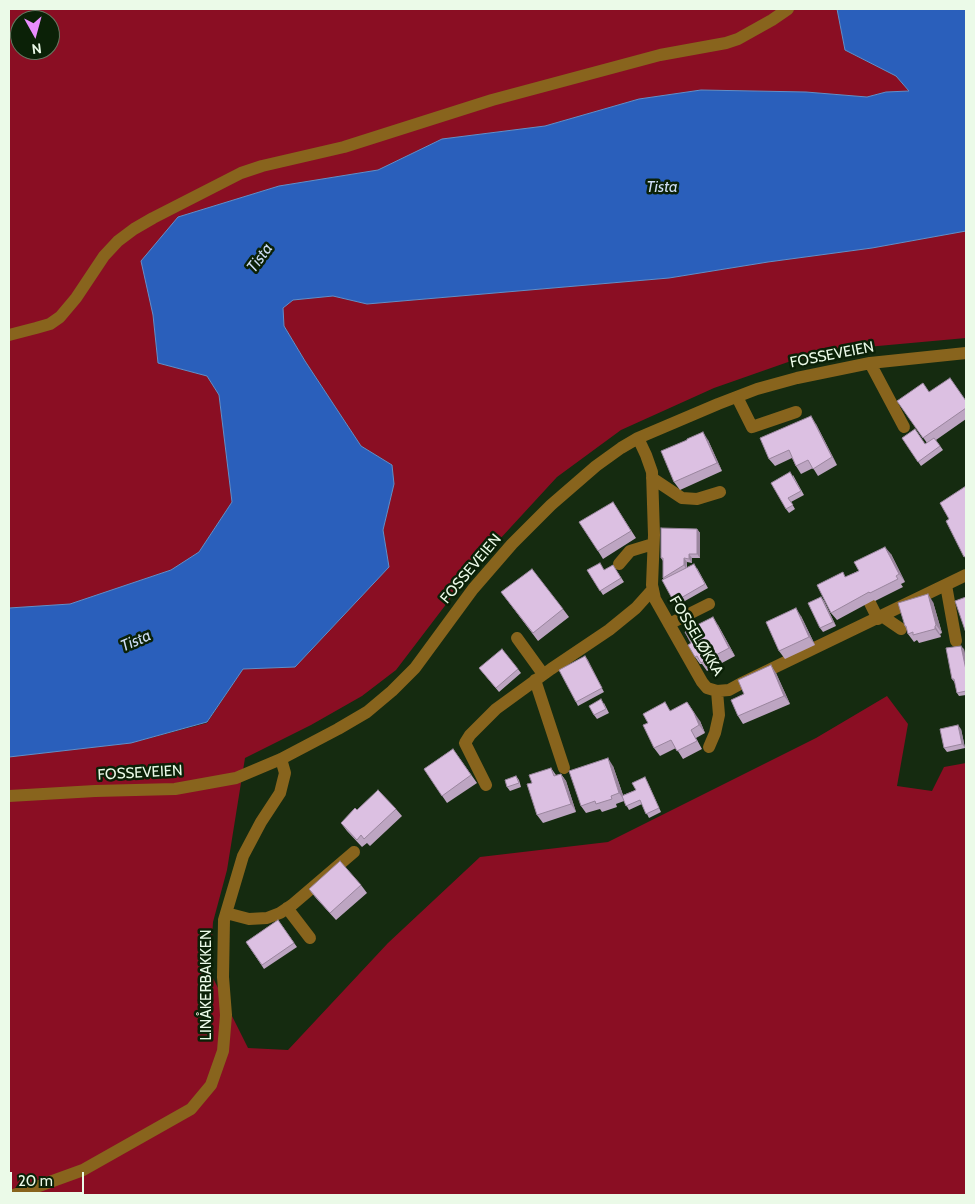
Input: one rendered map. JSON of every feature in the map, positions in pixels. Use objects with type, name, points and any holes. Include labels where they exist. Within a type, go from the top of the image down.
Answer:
[{"type":"street","points":[[9,334],[50,324],[60,317],[76,298],[104,256],[118,241],[134,229],[241,173],[262,166],[344,147],[520,92],[660,55],[726,44],[772,20],[788,9]]},
{"type":"street","name":"FOSSEVEIEN","points":[[9,796],[175,789],[236,778],[280,759],[367,712],[392,691],[415,668],[473,589],[525,531],[551,505],[596,466],[621,448],[638,438],[757,389],[797,378],[870,363],[966,353]]},
{"type":"street","points":[[870,363],[904,427]]},
{"type":"street","points":[[737,397],[752,427],[796,412]]},
{"type":"street","name":"FOSSELØKKA","points":[[638,438],[652,472],[654,544],[652,585],[655,600],[707,688],[717,691],[728,690],[966,575]]},
{"type":"street","points":[[652,478],[682,498],[697,499],[720,492]]},
{"type":"street","points":[[620,564],[630,551],[654,544]]},
{"type":"street","points":[[946,585],[956,641]]},
{"type":"street","points":[[486,785],[465,743],[470,735],[496,709],[539,677],[609,630],[636,608],[653,589]]},
{"type":"street","points":[[870,603],[880,617],[901,629]]},
{"type":"street","points":[[669,624],[709,604]]},
{"type":"street","points":[[517,638],[539,677],[564,768]]},
{"type":"street","points":[[709,747],[715,733],[719,715],[717,691]]},
{"type":"street","name":"LINÅKERBAKKEN","points":[[14,1195],[83,1170],[191,1109],[210,1086],[223,1051],[226,1016],[223,960],[224,920],[243,856],[261,822],[280,793],[285,773],[280,759]]},
{"type":"street","points":[[226,913],[249,919],[267,918],[280,913],[354,852]]},
{"type":"street","points":[[287,908],[310,938]]},
{"type":"shaded area","points":[[9,9],[837,9],[845,50],[896,76],[909,91],[886,92],[867,97],[806,92],[701,90],[639,99],[545,126],[442,139],[378,170],[279,186],[178,217],[153,315],[158,363],[207,376],[219,395],[232,502],[199,552],[171,570],[70,604],[9,608]]},
{"type":"shaded area","points":[[966,231],[966,338],[867,347],[791,361],[714,388],[621,430],[557,477],[476,565],[396,670],[362,696],[311,725],[245,758],[227,870],[213,922],[210,972],[248,1048],[288,1050],[388,943],[480,857],[608,842],[816,738],[887,696],[908,724],[897,786],[932,791],[944,767],[966,763],[966,1195],[9,1195],[9,757],[131,743],[207,723],[243,669],[295,667],[389,567],[383,530],[394,484],[392,465],[361,446],[284,326],[282,308],[293,300],[333,296],[367,304],[669,278],[872,248]]},
{"type":"water","name":"Tista","points":[[837,9],[966,9],[966,231],[872,248],[669,278],[367,304],[333,296],[293,300],[283,308],[284,326],[305,361],[361,446],[392,465],[394,484],[383,530],[389,567],[295,667],[243,669],[207,722],[131,743],[9,757],[9,608],[70,604],[171,570],[199,552],[232,502],[219,395],[207,376],[158,363],[153,315],[141,261],[178,217],[279,186],[378,170],[442,139],[545,126],[639,99],[701,90],[806,92],[867,97],[886,92],[909,91],[896,76],[845,50]]},
{"type":"building","points":[[950,378],[966,401],[966,408],[923,438],[897,401],[923,383],[929,392]]},
{"type":"building","points":[[811,416],[832,457],[813,469],[808,460],[796,466],[789,450],[769,459],[760,438]]},
{"type":"building","points":[[915,429],[925,444],[934,438],[940,446],[918,462],[902,438]]},
{"type":"building","points":[[703,432],[717,463],[674,482],[661,451]]},
{"type":"building","points":[[790,472],[801,491],[788,498],[793,505],[786,509],[771,483]]},
{"type":"building","points":[[966,486],[966,556],[964,557],[946,521],[949,519],[940,503]]},
{"type":"building","points":[[613,502],[631,531],[598,551],[579,522]]},
{"type":"building","points":[[661,528],[697,529],[697,554],[689,554],[689,559],[684,558],[684,565],[663,578],[663,558],[661,558]]},
{"type":"building","points":[[885,547],[899,574],[896,576],[898,579],[869,592],[831,613],[817,585],[843,572],[845,577],[859,571],[854,562]]},
{"type":"building","points":[[600,563],[604,570],[613,565],[621,578],[600,591],[587,570]]},
{"type":"building","points":[[694,564],[705,584],[674,602],[662,580]]},
{"type":"building","points":[[532,569],[563,609],[533,633],[501,592]]},
{"type":"building","points":[[928,594],[936,625],[935,629],[913,635],[913,632],[908,634],[898,603]]},
{"type":"building","points":[[821,597],[833,622],[820,628],[808,603]]},
{"type":"building","points":[[966,597],[966,633],[955,601]]},
{"type":"building","points":[[796,608],[809,637],[779,651],[766,622]]},
{"type":"building","points":[[713,617],[729,648],[701,663],[688,645],[691,643],[685,632],[689,630],[687,626],[693,622],[695,626]]},
{"type":"building","points":[[961,646],[966,670],[966,691],[957,693],[954,679],[952,679],[946,648]]},
{"type":"building","points":[[502,649],[518,669],[496,688],[479,668]]},
{"type":"building","points":[[585,656],[602,688],[576,702],[559,670]]},
{"type":"building","points":[[771,665],[784,696],[738,716],[731,700],[744,694],[738,680]]},
{"type":"building","points":[[601,699],[606,709],[594,715],[589,706]]},
{"type":"building","points":[[665,702],[670,711],[687,702],[699,725],[691,730],[697,741],[677,751],[671,740],[654,748],[643,725],[648,723],[643,714]]},
{"type":"building","points":[[958,725],[962,744],[944,748],[940,729]]},
{"type":"building","points":[[453,749],[471,775],[442,796],[424,769]]},
{"type":"building","points":[[608,758],[619,793],[611,796],[612,799],[596,804],[595,801],[581,806],[569,771]]},
{"type":"building","points":[[551,768],[554,776],[561,774],[571,804],[537,815],[527,784],[532,783],[529,775]]},
{"type":"building","points":[[516,776],[519,783],[507,787],[505,780]]},
{"type":"building","points":[[645,777],[659,808],[646,814],[640,800],[626,806],[622,796],[636,790],[632,783]]},
{"type":"building","points":[[378,790],[396,809],[364,839],[361,835],[357,840],[341,823],[355,808],[357,810]]},
{"type":"building","points":[[340,861],[361,885],[330,913],[309,889]]},
{"type":"building","points":[[278,920],[294,943],[262,965],[246,942]]}]
